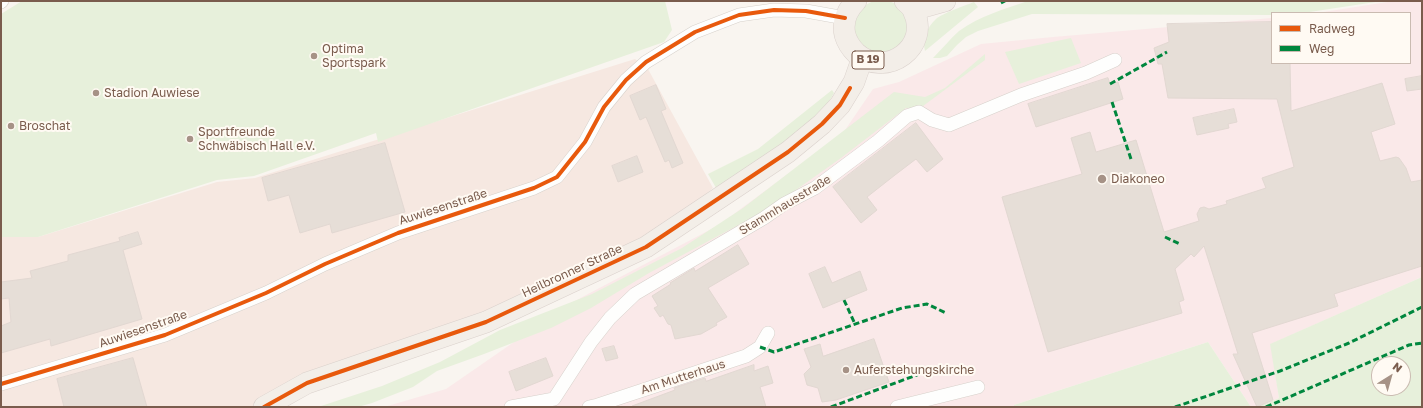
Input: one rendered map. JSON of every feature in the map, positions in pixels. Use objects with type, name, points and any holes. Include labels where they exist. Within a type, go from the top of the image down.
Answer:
[{"type":"main road","name":"B 19","points":[[850,9],[844,30],[846,38],[852,49],[862,58],[877,63],[892,62],[904,55],[913,44],[916,36],[917,25],[909,5],[945,1]]},
{"type":"main road","name":"Heilbronner Straße","points":[[264,407],[307,383],[486,322],[646,247],[788,152],[822,124],[840,105],[854,82],[862,58]]},
{"type":"street","name":"Auwiesenstraße","points":[[1,384],[165,335],[266,293],[325,264],[398,233],[534,188],[557,177],[586,142],[604,107],[626,80],[646,62],[695,32],[739,15],[774,10],[806,11],[850,9]]},
{"type":"street","name":"Stammhausstraße","points":[[511,407],[554,399],[591,342],[610,318],[635,294],[764,218],[784,204],[815,188],[878,141],[906,116],[919,112],[932,120],[949,125],[1021,95],[1086,73],[1115,60]]},
{"type":"street","name":"Am Mutterhaus","points":[[589,407],[746,356],[760,347],[768,333]]},
{"type":"street","points":[[898,407],[978,387]]},
{"type":"shaded area","name":"Diakoneo","points":[[1394,1],[1422,1],[1422,277],[1271,344],[1279,398],[1257,407],[1251,407],[1208,342],[1014,405],[1014,407],[384,407],[446,389],[569,304],[719,225],[843,133],[873,89],[899,82],[981,44],[1271,18],[1271,64],[1411,64],[1411,12],[1323,12]]},
{"type":"shaded area","points":[[635,59],[648,69],[713,188],[646,247],[261,407],[1,407],[1,237],[38,237],[217,182],[255,178]]},
{"type":"green space","name":"Sportfreunde Schwäbisch Hall e.V.","points":[[22,1],[665,1],[672,30],[664,42],[378,142],[376,133],[254,176],[217,180],[38,237],[1,237],[1,14]]},
{"type":"green space","points":[[874,1],[888,1],[896,4],[909,23],[906,43],[889,55],[869,53],[856,39],[854,34],[853,28],[856,16],[864,7]]},
{"type":"green space","points":[[1028,1],[1382,1],[1310,12],[1271,12],[1271,15],[1032,14],[978,31],[966,37],[947,56],[933,58],[959,31],[992,13]]},
{"type":"green space","points":[[974,2],[978,7],[925,51],[924,42],[926,34],[936,19],[948,12]]},
{"type":"green space","points":[[1071,38],[1081,63],[1019,84],[1005,52]]},
{"type":"green space","points":[[985,54],[985,60],[919,109],[906,108],[841,158],[772,207],[649,273],[591,308],[551,328],[437,371],[413,387],[372,403],[358,407],[318,407],[382,386],[440,362],[500,330],[592,294],[682,248],[743,208],[894,92],[925,97],[945,88]]},
{"type":"green space","points":[[832,90],[834,93],[827,105],[816,117],[719,193],[708,174],[758,149]]},
{"type":"green space","points":[[1422,277],[1422,407],[1257,407],[1279,398],[1270,344]]},
{"type":"green space","points":[[1208,342],[1251,407],[1014,407],[1014,405]]},
{"type":"building","points":[[1271,22],[1271,64],[1290,64],[1291,111],[1382,83],[1395,124],[1371,132],[1380,161],[1396,157],[1399,158],[1406,168],[1411,182],[1422,180],[1422,266],[1334,294],[1338,306],[1252,333],[1273,400],[1257,407],[1233,354],[1238,354],[1204,246],[1194,257],[1191,254],[1175,269],[1184,300],[1179,302],[1182,313],[1048,352],[1002,197],[1082,174],[1071,138],[1090,132],[1096,152],[1136,140],[1164,232],[1199,221],[1197,214],[1200,208],[1204,207],[1209,209],[1227,204],[1226,201],[1266,188],[1262,178],[1294,167],[1277,99],[1168,98],[1162,64],[1158,64],[1154,48],[1169,42],[1167,24]]},
{"type":"building","points":[[1422,76],[1422,89],[1407,91],[1405,79]]},
{"type":"building","points":[[1108,78],[1110,84],[1118,82],[1123,99],[1036,127],[1028,104]]},
{"type":"building","points":[[656,85],[666,109],[661,111],[683,163],[672,168],[669,160],[665,162],[646,117],[640,120],[630,96]]},
{"type":"building","points":[[1234,109],[1237,122],[1228,124],[1229,128],[1197,135],[1193,118]]},
{"type":"building","points":[[916,123],[943,159],[927,172],[916,159],[895,175],[867,197],[877,210],[861,223],[833,187]]},
{"type":"building","points":[[385,143],[405,212],[332,233],[330,224],[300,233],[289,195],[268,201],[262,178]]},
{"type":"building","points":[[637,156],[643,172],[618,182],[612,166]]},
{"type":"building","points":[[138,232],[142,244],[123,250],[142,319],[51,346],[50,339],[1,353],[1,326],[11,322],[9,298],[1,299],[1,282],[32,278],[30,271],[68,261],[68,255],[120,241],[119,238]]},
{"type":"building","points":[[738,245],[749,264],[708,288],[727,317],[716,323],[717,325],[701,334],[675,339],[671,325],[668,324],[663,315],[660,317],[654,308],[658,306],[652,296],[694,268],[695,271]]},
{"type":"building","points":[[825,267],[832,283],[860,271],[867,290],[823,308],[809,274]]},
{"type":"building","name":"Auferstehungskirche","points":[[874,339],[889,382],[836,400],[822,402],[818,388],[807,385],[804,374],[811,367],[804,349],[820,344],[823,356]]},
{"type":"building","points":[[614,346],[618,358],[606,361],[602,349]]},
{"type":"building","points":[[133,358],[147,407],[64,407],[57,379]]},
{"type":"building","points":[[546,358],[553,376],[516,391],[509,372]]},
{"type":"building","points":[[754,365],[754,371],[768,366],[773,383],[760,387],[766,407],[632,407],[675,390],[674,388],[705,378],[706,381]]},
{"type":"marked path","points":[[1001,3],[1005,1]]},
{"type":"marked path","points":[[1110,84],[1167,52]]},
{"type":"marked path","points":[[1112,102],[1131,159]]},
{"type":"marked path","points":[[1165,237],[1180,244]]},
{"type":"marked path","points":[[844,300],[855,324]]},
{"type":"marked path","points":[[760,347],[774,352],[902,308],[927,304],[946,313]]},
{"type":"marked path","points":[[1175,407],[1280,371],[1349,343],[1422,307]]},
{"type":"marked path","points":[[1266,407],[1409,345],[1422,343]]},
{"type":"marked path","points":[[831,407],[930,370]]},
{"type":"cycle path","points":[[1,384],[165,335],[266,293],[325,264],[398,233],[534,188],[557,177],[585,142],[604,107],[626,80],[646,62],[695,32],[739,15],[774,10],[806,11],[845,18]]},
{"type":"cycle path","points":[[264,407],[307,383],[486,322],[646,247],[788,152],[822,124],[840,105],[850,88]]},
{"type":"place","name":"Optima Sportspark","points":[[314,56]]},
{"type":"place","name":"Stadion Auwiese","points":[[96,93]]},
{"type":"place","name":"Broschat","points":[[11,126]]},
{"type":"place","name":"Sportfreunde Schwäbisch Hall e.V.","points":[[190,139]]},
{"type":"place","name":"Diakoneo","points":[[1102,179]]},
{"type":"place","name":"Auferstehungskirche","points":[[846,370]]}]
